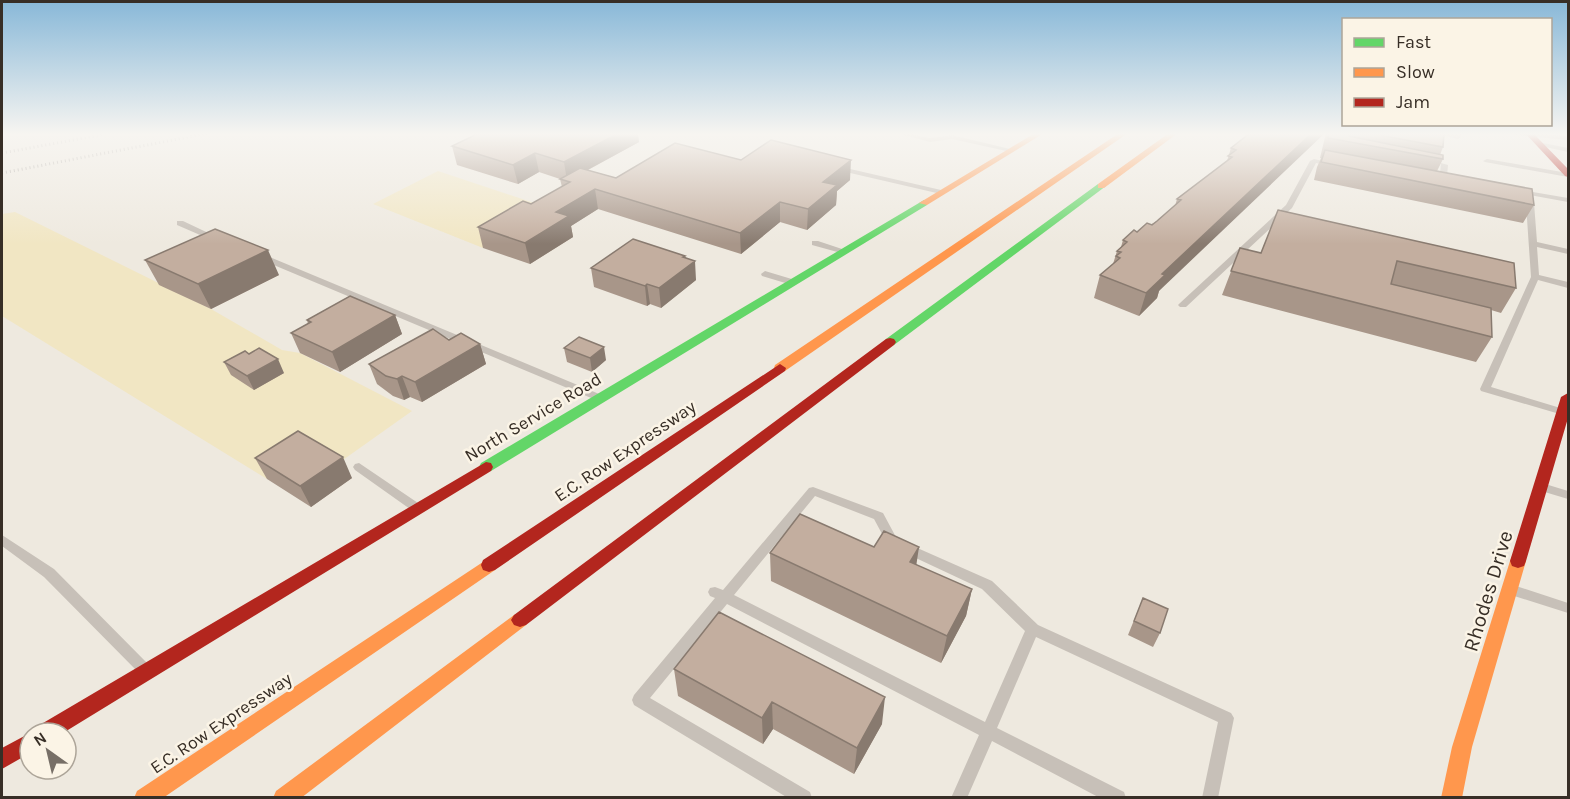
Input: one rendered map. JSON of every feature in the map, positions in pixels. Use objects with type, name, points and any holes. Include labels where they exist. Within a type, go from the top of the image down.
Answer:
[{"type":"main road","name":"North Service Road","points":[[65,721],[977,170]]},
{"type":"main road","name":"E.C. Row Expressway","points":[[144,798],[826,338],[1070,170]]},
{"type":"main road","points":[[283,798],[993,264],[1122,170]]},
{"type":"main road","name":"Rhodes Drive","points":[[1451,798],[1462,747],[1569,397]]},
{"type":"main road","points":[[128,798],[285,701]]},
{"type":"main road","points":[[292,798],[351,748]]},
{"type":"main road","points":[[2,759],[18,749]]},
{"type":"lane","points":[[849,170],[941,192]]},
{"type":"lane","points":[[1183,304],[1289,206],[1309,170]]},
{"type":"lane","points":[[1441,170],[1440,173],[1453,177]]},
{"type":"lane","points":[[1546,170],[1569,174]]},
{"type":"lane","points":[[1531,182],[1538,195]]},
{"type":"lane","points":[[1506,189],[1569,200]]},
{"type":"lane","points":[[1519,201],[1530,203],[1535,277],[1485,389],[1564,412]]},
{"type":"lane","points":[[180,223],[222,241]]},
{"type":"lane","points":[[815,243],[844,251]]},
{"type":"lane","points":[[1533,244],[1569,251]]},
{"type":"lane","points":[[254,254],[600,398]]},
{"type":"lane","points":[[765,274],[792,282]]},
{"type":"lane","points":[[1535,277],[1569,285]]},
{"type":"lane","points":[[359,467],[417,508]]},
{"type":"lane","points":[[1541,487],[1569,495]]},
{"type":"lane","points":[[804,798],[639,700],[719,594],[813,491],[879,516],[892,542],[987,585],[1033,629],[1226,718],[1210,798]]},
{"type":"lane","points":[[2,540],[50,573],[146,672]]},
{"type":"lane","points":[[1510,589],[1569,608]]},
{"type":"lane","points":[[719,594],[1118,798]]},
{"type":"lane","points":[[959,798],[1033,629]]},
{"type":"sand","points":[[438,171],[540,205],[527,222],[483,248],[373,204]]},
{"type":"sand","points":[[15,212],[211,309],[282,350],[300,353],[412,411],[333,467],[267,479],[2,316],[2,214]]},
{"type":"building","points":[[576,170],[588,170],[616,178],[629,170],[838,170],[823,182],[837,185],[808,209],[780,202],[740,233],[595,189],[556,212],[569,216],[525,243],[478,227],[523,201],[531,204],[570,182],[560,179]]},
{"type":"building","points":[[1215,170],[1272,170],[1162,274],[1165,275],[1146,293],[1100,275],[1120,258],[1116,256],[1121,252],[1117,251],[1127,242],[1123,240],[1134,230],[1137,232],[1147,223],[1152,225],[1181,200],[1177,199]]},
{"type":"building","points":[[1362,170],[1433,170],[1532,189],[1534,205]]},
{"type":"building","points":[[1278,210],[1514,263],[1516,288],[1397,261],[1391,284],[1491,308],[1492,337],[1231,271],[1240,248],[1261,253]]},
{"type":"building","points":[[215,229],[268,250],[198,284],[145,260]]},
{"type":"building","points":[[633,239],[695,261],[659,288],[647,284],[645,286],[591,268]]},
{"type":"building","points":[[350,296],[395,315],[332,352],[291,333],[311,322],[307,320]]},
{"type":"building","points":[[433,329],[449,340],[461,333],[480,344],[415,382],[402,376],[397,379],[386,376],[369,364]]},
{"type":"building","points":[[579,337],[604,347],[590,358],[564,348]]},
{"type":"building","points":[[259,348],[278,359],[247,376],[224,362],[245,351],[249,354]]},
{"type":"building","points":[[298,431],[343,457],[300,486],[255,458]]},
{"type":"building","points":[[800,514],[874,547],[884,531],[919,547],[910,562],[972,589],[947,636],[770,553]]},
{"type":"building","points":[[1143,598],[1168,609],[1160,633],[1134,621]]},
{"type":"building","points":[[719,612],[885,697],[857,748],[772,702],[762,718],[674,669]]},
{"type":"railway","points":[[2,173],[16,170]]},
{"type":"traffic: fast","points":[[890,342],[1101,186]]},
{"type":"traffic: fast","points":[[486,467],[924,203]]},
{"type":"traffic: slow","points":[[924,203],[978,170]]},
{"type":"traffic: slow","points":[[780,368],[1069,170]]},
{"type":"traffic: slow","points":[[1101,186],[1123,170]]},
{"type":"traffic: slow","points":[[1451,798],[1462,747],[1518,561]]},
{"type":"traffic: slow","points":[[144,798],[489,565]]},
{"type":"traffic: slow","points":[[283,798],[520,620]]},
{"type":"traffic: jam","points":[[1564,170],[1568,174]]},
{"type":"traffic: jam","points":[[520,620],[890,342]]},
{"type":"traffic: jam","points":[[489,565],[780,368]]},
{"type":"traffic: jam","points":[[1518,561],[1568,397]]},
{"type":"traffic: jam","points":[[65,721],[486,467]]},
{"type":"traffic: jam","points":[[2,759],[18,749]]}]
